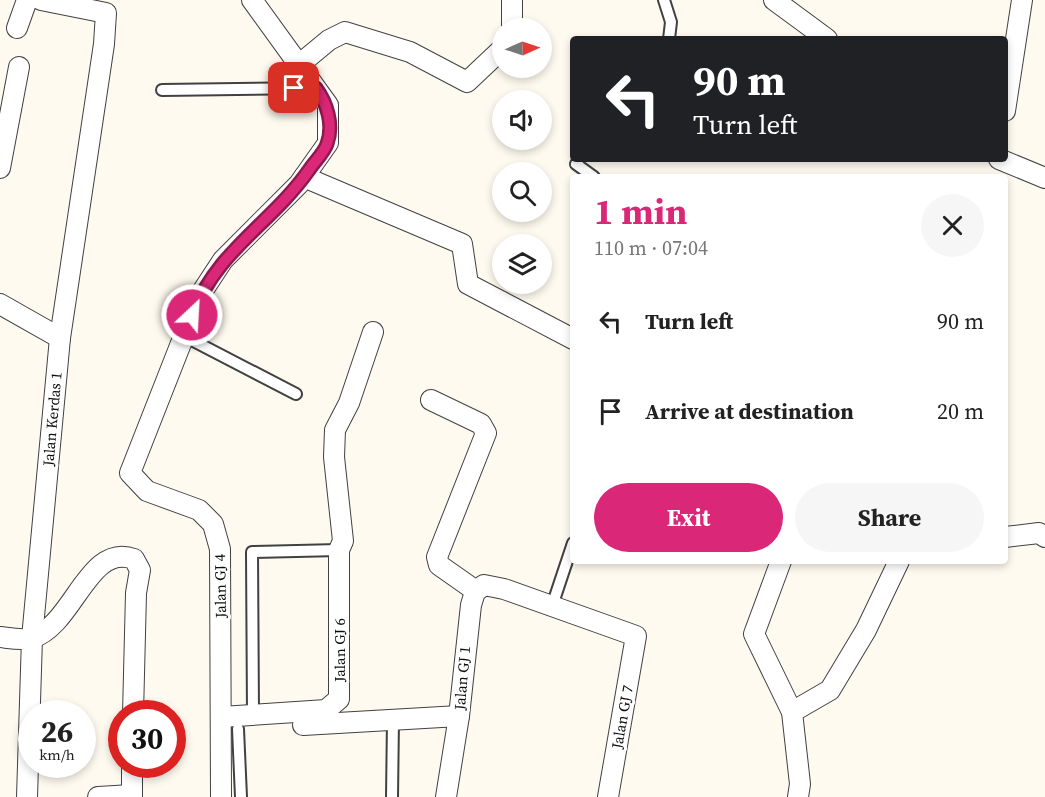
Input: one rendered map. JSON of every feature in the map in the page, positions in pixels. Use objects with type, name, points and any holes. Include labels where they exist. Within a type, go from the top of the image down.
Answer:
[{"type":"street","points":[[17,28],[27,0]]},
{"type":"street","points":[[41,0],[106,6]]},
{"type":"street","name":"Jalan GJ 4","points":[[221,797],[227,725],[220,549],[213,524],[199,510],[147,491],[130,473],[200,295],[223,260],[304,177],[328,143],[328,105],[252,0]]},
{"type":"street","points":[[512,0],[512,18]]},
{"type":"street","points":[[774,0],[823,36]]},
{"type":"street","points":[[1008,91],[1022,0]]},
{"type":"street","name":"Jalan Kerdas 1","points":[[27,797],[32,638],[60,338],[104,44],[106,6]]},
{"type":"street","points":[[300,64],[329,40],[345,32],[410,52],[467,82],[492,58]]},
{"type":"street","points":[[0,168],[19,67]]},
{"type":"street","points":[[1006,162],[1045,178]]},
{"type":"street","points":[[304,177],[462,244],[468,284],[570,337]]},
{"type":"street","points":[[0,304],[60,338]]},
{"type":"street","name":"Jalan GJ 6","points":[[227,725],[253,715],[326,710],[339,699],[339,550],[343,541],[334,457],[335,430],[349,403],[373,332]]},
{"type":"street","points":[[431,400],[481,424],[486,433],[437,557],[439,566],[476,591],[484,585],[504,589],[552,606]]},
{"type":"street","points":[[1008,537],[1039,533],[1045,537]]},
{"type":"street","points":[[0,637],[32,638],[56,624],[96,568],[109,558],[123,555],[134,559],[140,570],[136,593],[133,700]]},
{"type":"street","points":[[780,564],[753,634],[792,712],[800,784],[798,797]]},
{"type":"street","points":[[792,712],[830,690],[867,630],[899,564]]},
{"type":"street","name":"Jalan GJ 1","points":[[446,797],[459,716],[465,645],[476,591]]},
{"type":"street","name":"Jalan GJ 7","points":[[552,606],[636,636],[608,797]]},
{"type":"street","points":[[227,725],[459,716]]},
{"type":"street","points":[[98,797],[132,796],[132,778]]},
{"type":"lane","points":[[664,0],[670,22],[669,36]]},
{"type":"lane","points":[[162,90],[316,88]]},
{"type":"lane","points":[[577,162],[576,164],[590,174]]},
{"type":"lane","points":[[184,336],[296,394]]},
{"type":"lane","points":[[253,715],[252,552],[339,550]]},
{"type":"lane","points":[[552,606],[570,552]]},
{"type":"lane","points":[[392,797],[393,720]]},
{"type":"lane","points":[[227,725],[241,797]]},
{"type":"route","points":[[192,315],[200,295],[223,260],[299,184],[328,143],[328,105],[316,88],[294,88]]}]
